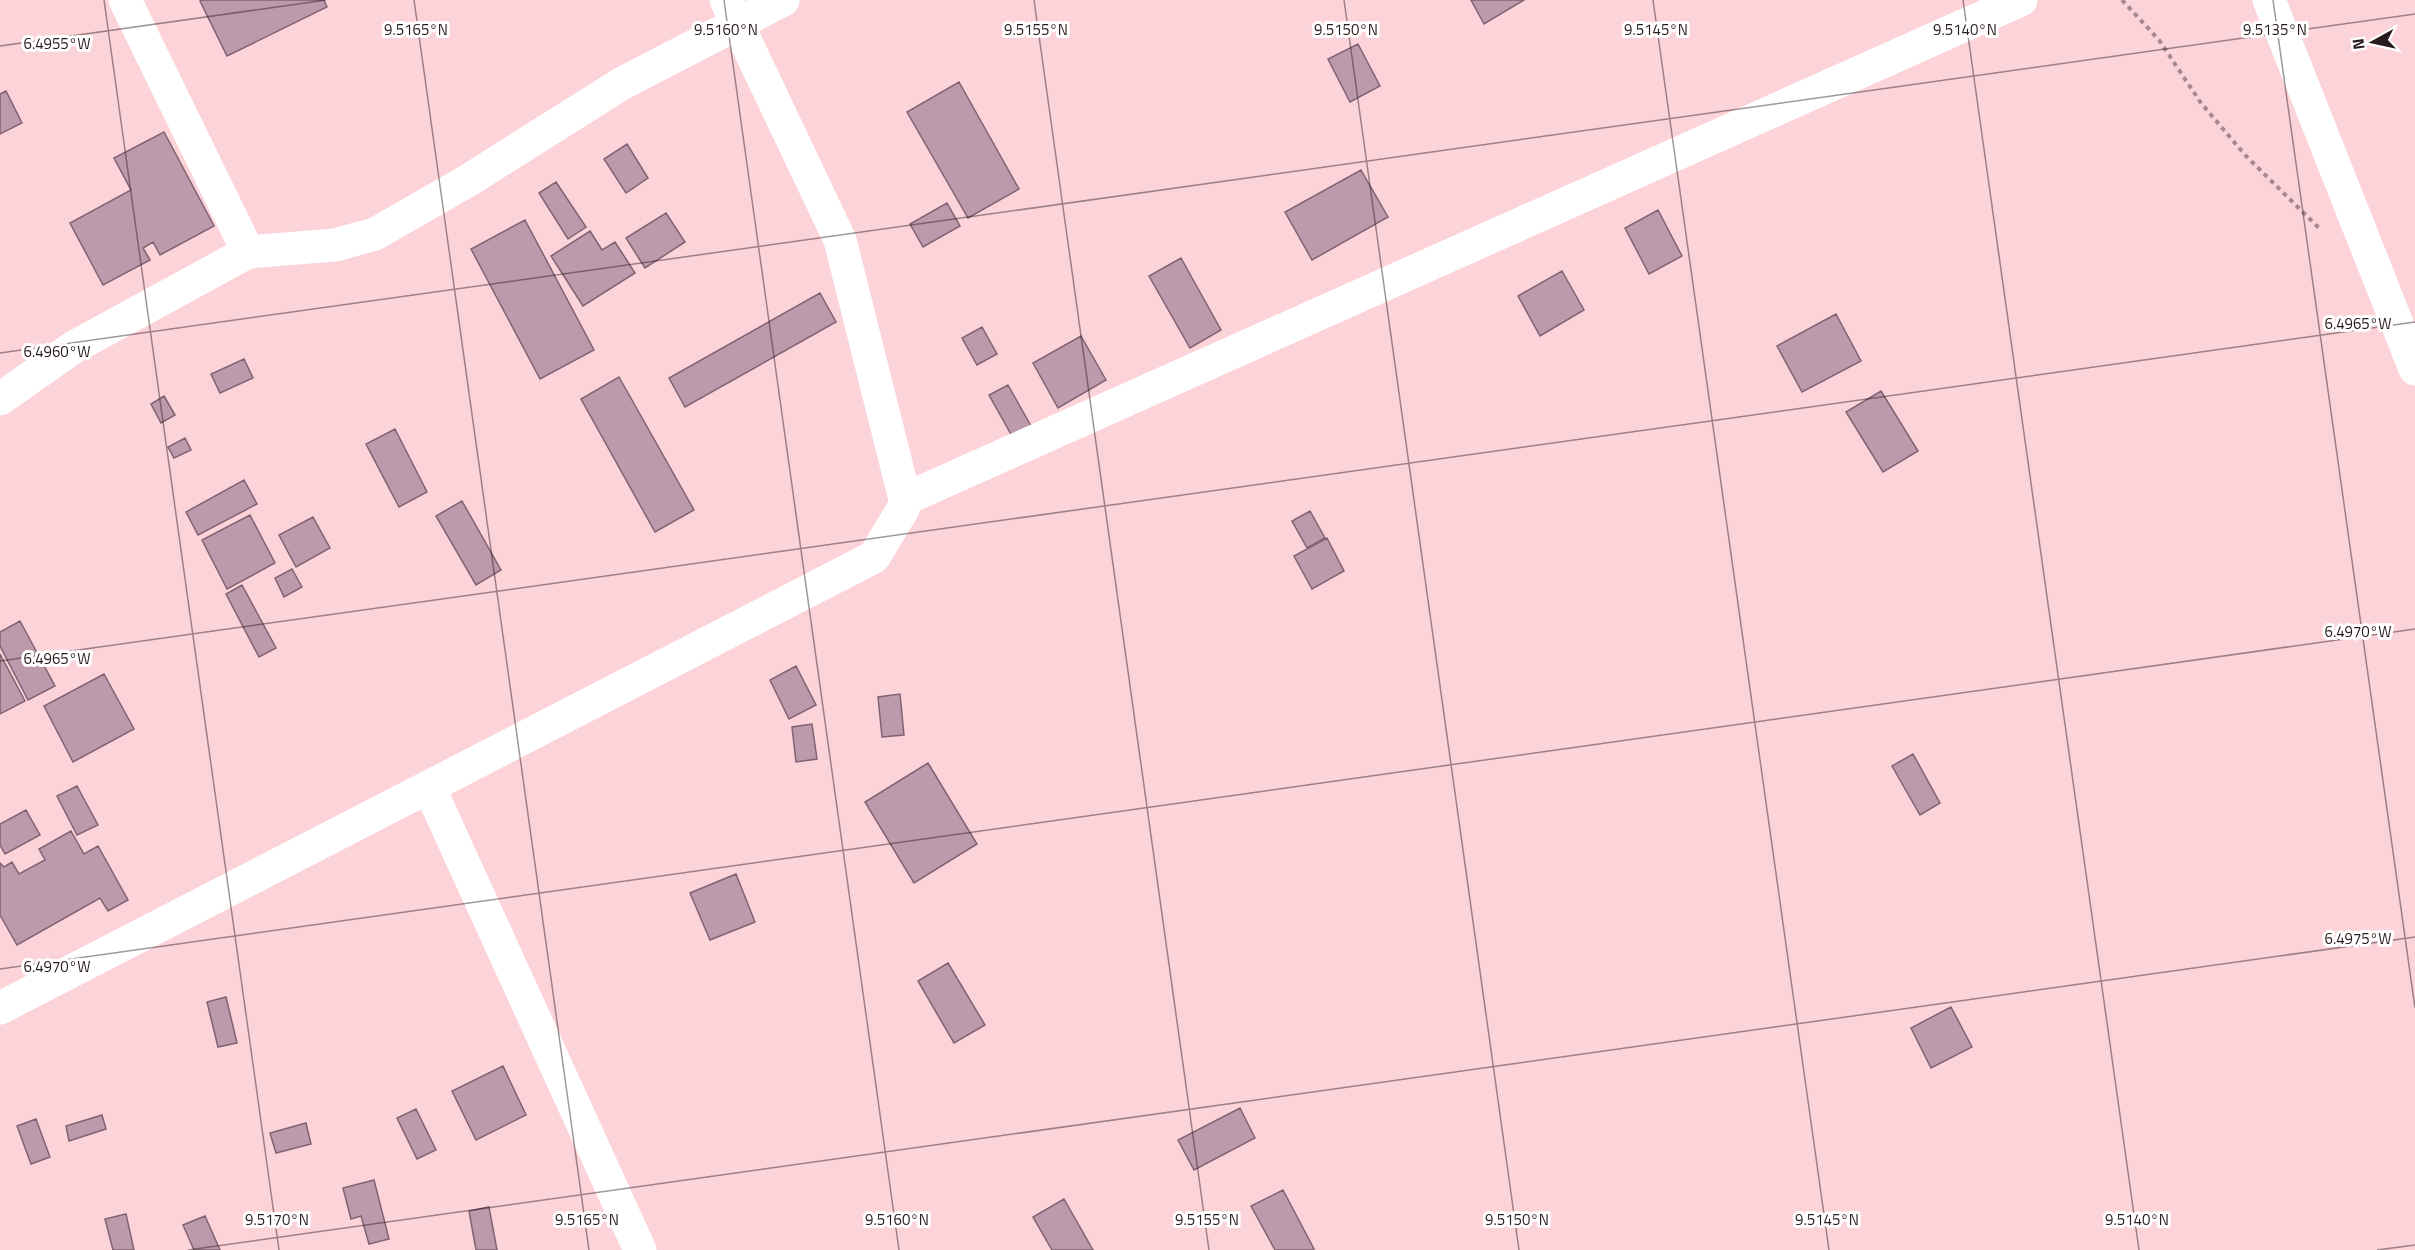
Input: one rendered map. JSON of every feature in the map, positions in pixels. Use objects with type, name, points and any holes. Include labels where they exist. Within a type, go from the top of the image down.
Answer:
[{"type":"street","points":[[125,0],[248,252]]},
{"type":"street","points":[[0,399],[74,347],[248,252],[335,245],[375,234],[469,180],[732,11],[783,0]]},
{"type":"street","points":[[905,500],[2021,0]]},
{"type":"street","points":[[2269,0],[2415,369]]},
{"type":"street","points":[[0,1008],[874,557],[903,509],[905,500],[840,240],[732,11]]},
{"type":"street","points":[[429,787],[640,1250]]},
{"type":"path","points":[[2122,0],[2159,40],[2201,103],[2246,156],[2321,230]]},
{"type":"building","points":[[324,0],[327,7],[227,56],[200,1]]},
{"type":"building","points":[[1471,0],[1524,0],[1484,24]]},
{"type":"building","points":[[1358,44],[1380,86],[1350,102],[1328,59]]},
{"type":"building","points":[[959,82],[1019,189],[968,218],[907,112]]},
{"type":"building","points":[[6,91],[22,123],[0,134],[0,94]]},
{"type":"building","points":[[164,132],[214,226],[160,255],[153,242],[143,248],[150,260],[103,285],[70,223],[131,190],[114,158]]},
{"type":"building","points":[[627,144],[648,178],[626,193],[604,159]]},
{"type":"building","points":[[1361,170],[1388,217],[1312,260],[1285,212]]},
{"type":"building","points":[[556,182],[586,227],[568,239],[539,193]]},
{"type":"building","points":[[947,203],[960,226],[923,247],[910,224]]},
{"type":"building","points":[[1658,210],[1682,256],[1649,274],[1625,228]]},
{"type":"building","points":[[666,213],[685,242],[645,268],[626,238]]},
{"type":"building","points":[[525,220],[594,350],[540,379],[471,249]]},
{"type":"building","points":[[590,231],[602,250],[615,242],[635,273],[583,306],[551,256]]},
{"type":"building","points":[[1181,258],[1221,330],[1190,348],[1149,276]]},
{"type":"building","points":[[1562,271],[1584,310],[1540,336],[1518,296]]},
{"type":"building","points":[[820,293],[836,322],[685,407],[669,378]]},
{"type":"building","points":[[1836,314],[1861,361],[1802,392],[1777,346]]},
{"type":"building","points":[[982,327],[997,354],[977,365],[962,338]]},
{"type":"building","points":[[1081,336],[1106,380],[1058,408],[1033,363]]},
{"type":"building","points":[[244,359],[253,378],[220,393],[211,374]]},
{"type":"building","points":[[619,377],[694,510],[655,532],[581,399]]},
{"type":"building","points":[[1008,385],[1031,426],[1012,436],[989,395]]},
{"type":"building","points":[[1881,391],[1918,451],[1883,472],[1846,412]]},
{"type":"building","points":[[164,396],[175,415],[161,423],[151,404]]},
{"type":"building","points":[[395,429],[427,492],[399,507],[366,444]]},
{"type":"building","points":[[185,438],[191,450],[174,458],[168,447]]},
{"type":"building","points":[[244,480],[257,504],[198,535],[186,512]]},
{"type":"building","points":[[462,501],[501,570],[476,585],[436,516]]},
{"type":"building","points":[[1310,511],[1325,538],[1307,548],[1292,521]]},
{"type":"building","points":[[250,515],[275,563],[227,589],[202,540]]},
{"type":"building","points":[[313,517],[330,548],[296,567],[279,535]]},
{"type":"building","points":[[1327,538],[1344,571],[1312,589],[1294,556]]},
{"type":"building","points":[[292,569],[302,587],[284,597],[275,578]]},
{"type":"building","points":[[242,585],[276,648],[259,657],[226,594]]},
{"type":"building","points":[[20,621],[55,686],[28,700],[0,646],[0,632]]},
{"type":"building","points":[[0,654],[25,701],[0,714]]},
{"type":"building","points":[[796,666],[816,705],[789,719],[770,680]]},
{"type":"building","points":[[104,674],[134,729],[73,762],[44,706]]},
{"type":"building","points":[[900,694],[904,735],[882,737],[878,697]]},
{"type":"building","points":[[812,724],[817,759],[796,762],[792,727]]},
{"type":"building","points":[[1913,754],[1940,803],[1920,815],[1892,766]]},
{"type":"building","points":[[928,763],[977,844],[914,883],[865,802]]},
{"type":"building","points":[[77,786],[98,825],[77,835],[57,796]]},
{"type":"building","points":[[26,810],[40,835],[5,854],[0,845],[0,824]]},
{"type":"building","points":[[71,831],[84,854],[98,846],[128,900],[108,911],[100,898],[17,945],[0,915],[0,863],[4,867],[12,862],[19,874],[45,860],[39,849]]},
{"type":"building","points":[[736,874],[755,922],[710,940],[690,893]]},
{"type":"building","points":[[948,963],[985,1025],[954,1043],[918,981]]},
{"type":"building","points":[[226,997],[237,1043],[218,1047],[207,1002]]},
{"type":"building","points":[[1951,1007],[1972,1047],[1931,1068],[1911,1028]]},
{"type":"building","points":[[503,1066],[526,1115],[476,1140],[452,1091]]},
{"type":"building","points":[[1240,1108],[1255,1138],[1194,1170],[1178,1140]]},
{"type":"building","points":[[416,1109],[436,1150],[417,1159],[397,1118]]},
{"type":"building","points":[[102,1115],[106,1129],[69,1141],[66,1126]]},
{"type":"building","points":[[36,1119],[50,1157],[31,1164],[17,1126]]},
{"type":"building","points":[[306,1123],[311,1144],[276,1153],[270,1133]]},
{"type":"building","points":[[374,1180],[389,1239],[369,1244],[361,1216],[351,1219],[343,1188]]},
{"type":"building","points":[[1283,1190],[1314,1249],[1275,1250],[1251,1206]]},
{"type":"building","points":[[1064,1199],[1093,1250],[1052,1250],[1033,1217]]},
{"type":"building","points":[[489,1207],[497,1250],[476,1250],[469,1211]]},
{"type":"building","points":[[126,1214],[134,1250],[113,1250],[105,1219]]},
{"type":"building","points":[[205,1216],[220,1250],[194,1250],[183,1225]]}]
